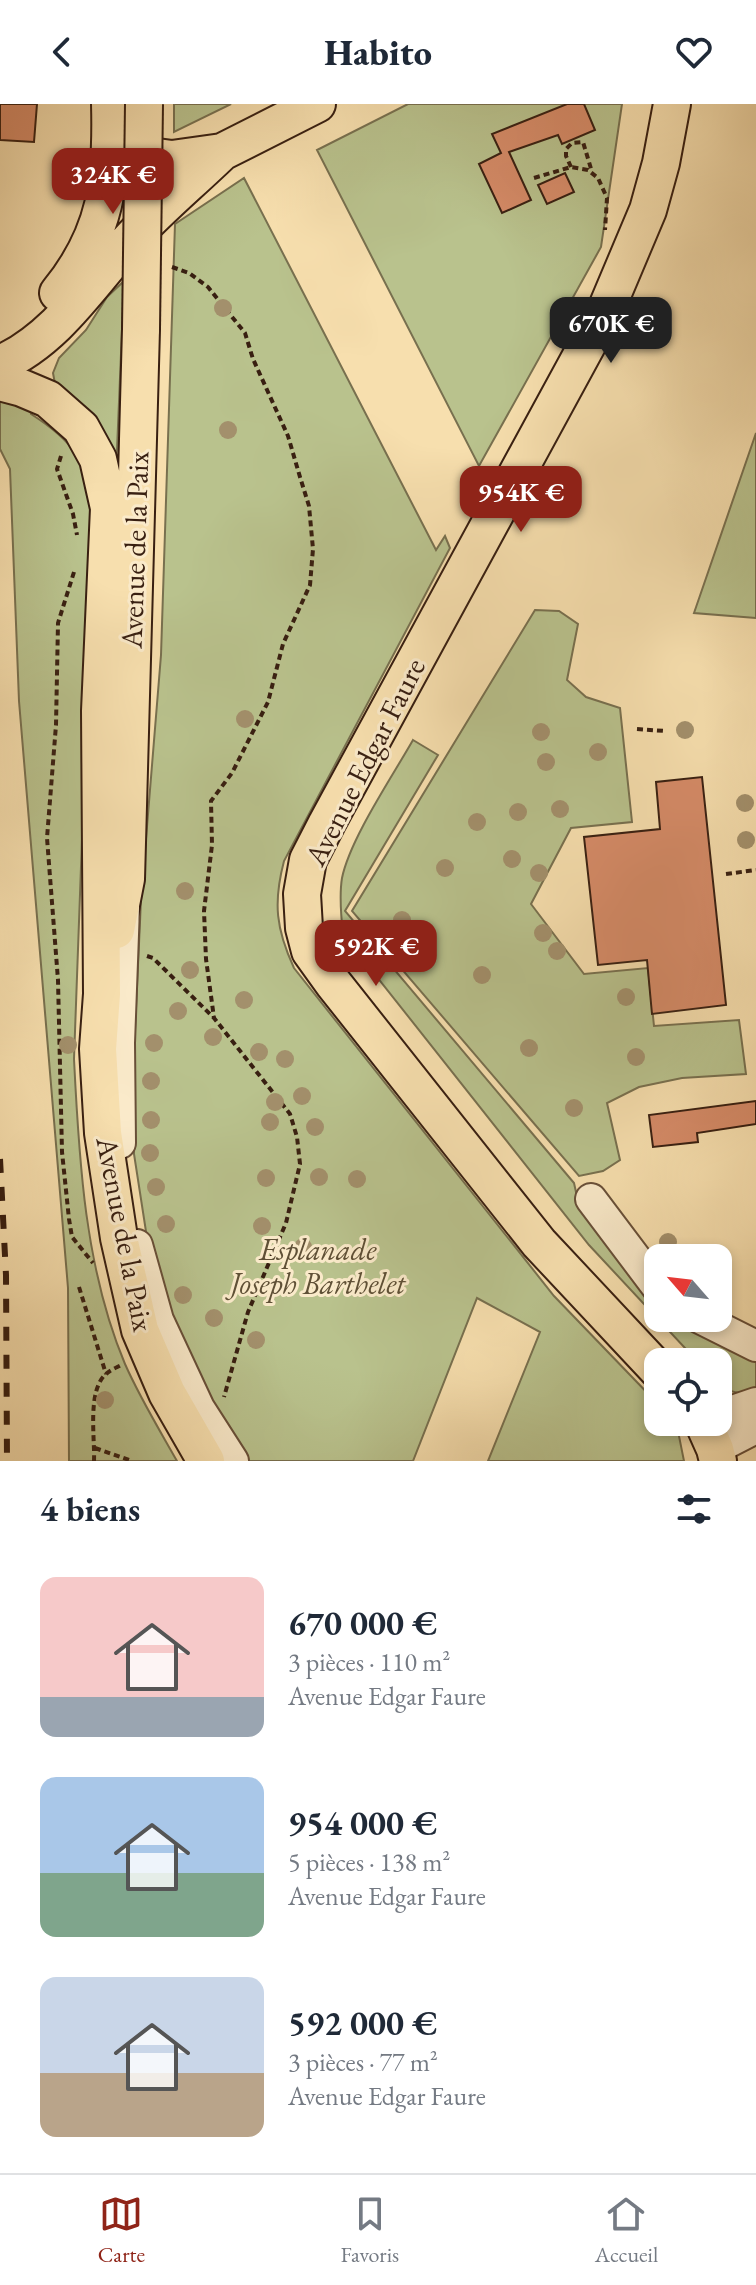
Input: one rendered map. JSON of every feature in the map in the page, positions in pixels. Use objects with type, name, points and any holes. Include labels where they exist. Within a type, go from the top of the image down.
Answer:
[{"type":"main road","points":[[0,336],[33,316],[57,295],[78,269],[93,239],[110,165],[110,104]]},
{"type":"main road","name":"Avenue de la Paix","points":[[102,994],[125,888],[141,329],[144,104]]},
{"type":"main road","points":[[0,364],[37,342],[131,239],[222,152],[317,104]]},
{"type":"main road","name":"Avenue Edgar Faure","points":[[625,269],[647,104]]},
{"type":"main road","name":"Avenue Edgar Faure","points":[[644,1355],[539,1243],[333,983],[310,951],[304,928],[302,894],[308,860],[314,848],[541,435],[605,312],[648,210],[672,104]]},
{"type":"main road","points":[[110,165],[222,152]]},
{"type":"main road","name":"Avenue de la Paix","points":[[0,382],[48,399],[81,428],[98,459],[109,508],[100,711],[102,994],[98,1049],[103,1133],[129,1290],[140,1330],[167,1393],[206,1461]]},
{"type":"street","points":[[95,281],[111,215],[110,165]]},
{"type":"street","points":[[125,888],[119,1043],[120,1155],[134,1234],[158,1320],[199,1408],[233,1461]]},
{"type":"street","points":[[591,1199],[644,1269]]},
{"type":"street","points":[[728,1332],[756,1346]]},
{"type":"street","points":[[713,1437],[756,1403]]},
{"type":"street","points":[[713,1437],[756,1428]]},
{"type":"path","points":[[571,167],[566,149],[572,143],[583,142],[592,174]]},
{"type":"path","points":[[534,178],[571,167],[588,170],[598,178],[607,198],[605,234]]},
{"type":"path","points":[[169,267],[189,273],[208,287],[245,333],[296,463],[309,506],[313,549],[310,585],[283,644],[268,702],[232,773],[211,801],[212,845],[204,911],[206,959],[214,1018]]},
{"type":"path","points":[[65,446],[57,469],[73,514],[78,544]]},
{"type":"path","points":[[76,559],[58,623],[55,652],[56,725],[47,838],[58,980],[62,1152],[69,1219],[72,1237],[102,1275]]},
{"type":"path","points":[[637,729],[665,731]]},
{"type":"path","points":[[726,874],[756,870]]},
{"type":"path","points":[[145,955],[153,958],[214,1018],[290,1114],[297,1137],[300,1164],[286,1223],[248,1312],[221,1411]]},
{"type":"path","points":[[79,1287],[106,1374]]},
{"type":"path","points":[[94,1461],[94,1398],[106,1374],[125,1363]]},
{"type":"path","points":[[95,1448],[132,1461]]},
{"type":"green space","points":[[174,104],[231,104],[174,132]]},
{"type":"green space","points":[[408,104],[622,104],[601,247],[479,466],[317,150]]},
{"type":"green space","name":"Esplanade Joseph Barthelet","points":[[244,178],[436,550],[445,536],[450,548],[284,861],[278,890],[278,916],[283,941],[294,968],[554,1296],[644,1389],[644,1436],[679,1436],[684,1461],[488,1461],[540,1332],[477,1298],[413,1461],[245,1461],[193,1369],[165,1307],[147,1238],[134,1154],[135,1030],[141,900],[161,655],[175,224]]},
{"type":"green space","points":[[124,281],[116,474],[56,389],[53,373],[59,358],[86,330],[107,297]]},
{"type":"green space","points":[[0,396],[30,407],[31,414],[68,444],[82,465],[94,510],[74,1059],[78,1136],[86,1214],[101,1291],[112,1328],[131,1377],[177,1461],[69,1461],[68,1288],[19,701],[10,469],[0,449]]},
{"type":"green space","points":[[756,433],[756,618],[694,613]]},
{"type":"green space","points":[[535,610],[559,611],[578,624],[567,680],[586,697],[620,708],[632,822],[571,828],[531,904],[584,974],[648,968],[654,1026],[739,1020],[746,1074],[682,1078],[639,1087],[607,1103],[620,1160],[603,1171],[579,1176],[352,911]]},
{"type":"green space","points":[[413,740],[438,755],[345,911],[574,1183],[576,1192],[593,1219],[644,1283],[644,1304],[589,1245],[343,934],[341,892],[346,862]]},
{"type":"green space","points":[[670,1332],[714,1332],[756,1354],[756,1389],[732,1391],[732,1348],[685,1348]]},
{"type":"building","points":[[0,104],[37,104],[34,142],[0,140]]},
{"type":"building","points":[[567,104],[584,104],[595,130],[562,144],[558,135],[509,152],[531,200],[502,213],[479,164],[501,153],[492,134]]},
{"type":"building","points":[[565,173],[574,192],[547,204],[538,185]]},
{"type":"building","points":[[702,777],[726,1005],[652,1014],[647,960],[598,965],[584,837],[660,829],[656,782]]},
{"type":"building","points":[[756,1101],[756,1124],[697,1133],[698,1142],[653,1147],[649,1115]]},
{"type":"railway","points":[[0,1159],[6,1275],[7,1461]]}]
